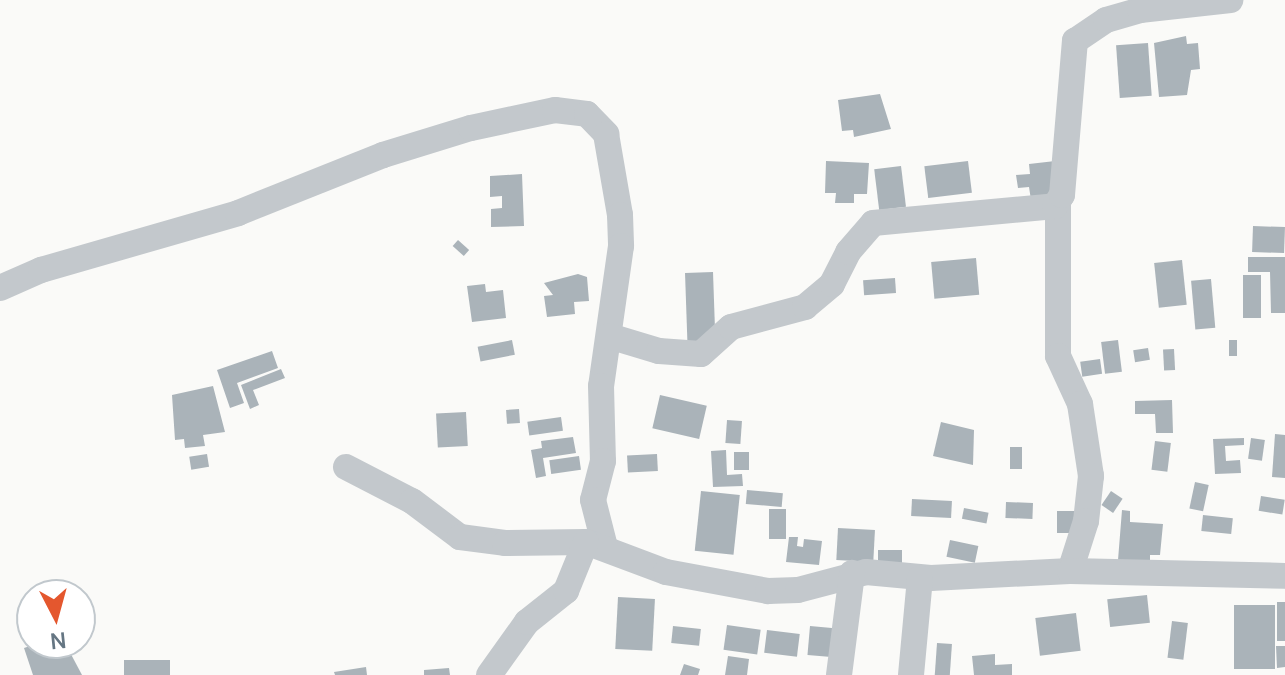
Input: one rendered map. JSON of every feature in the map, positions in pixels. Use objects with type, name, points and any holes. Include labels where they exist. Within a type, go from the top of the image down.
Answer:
[{"type":"street","points":[[1070,571],[1086,521],[1091,476],[1080,404],[1058,356],[1058,202],[1075,41],[1106,20],[1140,10],[1230,0]]},
{"type":"street","points":[[0,288],[41,270],[238,213],[383,155],[510,118],[569,109],[595,119],[609,145],[621,246],[601,386],[603,461],[593,500],[596,545],[566,591],[527,622],[489,675]]},
{"type":"street","points":[[609,336],[659,351],[701,354],[731,327],[805,307],[832,284],[848,252],[873,223],[1038,210],[1058,202]]},
{"type":"street","points":[[346,467],[412,501],[460,537],[505,543],[596,545],[666,572],[768,591],[806,589],[852,573],[920,578],[1070,571],[1285,576]]},
{"type":"street","points":[[839,675],[852,573]]},
{"type":"street","points":[[911,675],[920,578]]},
{"type":"building","points":[[1186,36],[1187,44],[1198,43],[1200,69],[1191,70],[1187,95],[1159,97],[1154,43]]},
{"type":"building","points":[[1148,43],[1152,96],[1120,98],[1116,45]]},
{"type":"building","points":[[880,94],[891,129],[854,137],[853,130],[842,131],[838,100]]},
{"type":"building","points":[[1064,160],[1062,197],[1031,200],[1029,187],[1018,188],[1016,175],[1030,174],[1029,164]]},
{"type":"building","points":[[826,161],[869,163],[867,194],[854,194],[854,203],[835,203],[836,193],[825,193]]},
{"type":"building","points":[[968,161],[972,193],[928,198],[924,166]]},
{"type":"building","points":[[901,166],[906,207],[879,210],[874,169]]},
{"type":"building","points":[[522,174],[524,226],[491,227],[491,209],[502,208],[502,196],[490,197],[490,176]]},
{"type":"building","points":[[1253,226],[1285,227],[1284,253],[1252,252]]},
{"type":"building","points":[[458,240],[469,250],[464,256],[453,246]]},
{"type":"building","points":[[1248,257],[1285,257],[1285,313],[1271,313],[1270,272],[1248,272]]},
{"type":"building","points":[[976,258],[979,295],[934,299],[931,262]]},
{"type":"building","points":[[1182,260],[1187,305],[1159,308],[1154,263]]},
{"type":"building","points":[[713,272],[716,344],[688,345],[685,273]]},
{"type":"building","points":[[578,274],[587,277],[589,301],[574,302],[575,314],[547,317],[544,296],[553,295],[544,283]]},
{"type":"building","points":[[1243,275],[1261,275],[1261,318],[1243,318]]},
{"type":"building","points":[[895,278],[896,293],[864,295],[863,280]]},
{"type":"building","points":[[1211,279],[1215,328],[1195,330],[1191,281]]},
{"type":"building","points":[[485,284],[486,292],[503,290],[506,318],[472,322],[467,286]]},
{"type":"building","points":[[512,340],[515,355],[481,361],[478,347]]},
{"type":"building","points":[[1118,340],[1122,372],[1105,374],[1101,342]]},
{"type":"building","points":[[1229,340],[1237,340],[1237,356],[1229,356]]},
{"type":"building","points":[[1148,348],[1150,360],[1135,362],[1133,350]]},
{"type":"building","points":[[1174,349],[1175,370],[1164,371],[1163,350]]},
{"type":"building","points":[[272,351],[278,368],[237,383],[244,403],[230,408],[217,370]]},
{"type":"building","points":[[1100,359],[1102,374],[1082,377],[1080,362]]},
{"type":"building","points":[[281,369],[285,378],[253,390],[259,405],[250,409],[241,385]]},
{"type":"building","points":[[213,386],[225,432],[203,435],[205,446],[185,448],[184,439],[175,440],[172,395]]},
{"type":"building","points":[[660,395],[707,406],[699,439],[652,428]]},
{"type":"building","points":[[1172,400],[1173,433],[1156,433],[1155,414],[1135,414],[1135,401]]},
{"type":"building","points":[[519,409],[520,423],[507,424],[506,410]]},
{"type":"building","points":[[466,412],[468,446],[438,448],[436,414]]},
{"type":"building","points":[[561,417],[563,431],[529,436],[527,422]]},
{"type":"building","points":[[727,420],[742,421],[740,444],[725,443]]},
{"type":"building","points":[[941,422],[974,430],[973,465],[933,456]]},
{"type":"building","points":[[1275,434],[1285,435],[1285,478],[1272,477]]},
{"type":"building","points":[[573,437],[576,453],[543,458],[546,476],[536,478],[531,450],[542,448],[541,441]]},
{"type":"building","points":[[1244,438],[1244,445],[1225,446],[1226,461],[1240,460],[1241,473],[1215,474],[1213,439]]},
{"type":"building","points":[[1251,438],[1265,440],[1262,461],[1248,459]]},
{"type":"building","points":[[1155,441],[1171,443],[1167,472],[1151,470]]},
{"type":"building","points":[[1010,447],[1022,447],[1022,469],[1010,469]]},
{"type":"building","points":[[726,450],[727,475],[742,474],[743,486],[713,487],[711,451]]},
{"type":"building","points":[[734,452],[749,452],[749,470],[734,470]]},
{"type":"building","points":[[207,454],[209,467],[191,470],[189,457]]},
{"type":"building","points":[[657,454],[658,471],[628,473],[627,456]]},
{"type":"building","points":[[579,456],[581,470],[551,474],[549,460]]},
{"type":"building","points":[[1195,482],[1209,485],[1203,511],[1189,508]]},
{"type":"building","points":[[747,490],[783,493],[782,507],[746,504]]},
{"type":"building","points":[[701,491],[740,495],[734,555],[695,551]]},
{"type":"building","points":[[1111,491],[1123,499],[1113,513],[1101,505]]},
{"type":"building","points":[[1261,496],[1285,500],[1282,515],[1259,511]]},
{"type":"building","points":[[912,499],[952,501],[951,518],[911,516]]},
{"type":"building","points":[[1006,502],[1033,503],[1032,519],[1005,518]]},
{"type":"building","points":[[964,508],[989,513],[986,524],[962,519]]},
{"type":"building","points":[[769,509],[786,509],[786,539],[769,539]]},
{"type":"building","points":[[1122,510],[1130,511],[1130,522],[1163,524],[1160,555],[1150,555],[1150,563],[1118,560]]},
{"type":"building","points":[[1057,511],[1091,511],[1091,533],[1057,533]]},
{"type":"building","points":[[1203,515],[1233,518],[1231,534],[1201,531]]},
{"type":"building","points":[[838,528],[875,530],[873,562],[836,560]]},
{"type":"building","points":[[789,537],[798,537],[797,546],[803,547],[804,539],[822,541],[819,565],[786,562]]},
{"type":"building","points":[[950,540],[978,546],[975,563],[946,557]]},
{"type":"building","points":[[878,550],[902,550],[902,569],[878,569]]},
{"type":"building","points":[[1147,595],[1150,623],[1110,627],[1107,599]]},
{"type":"building","points":[[618,597],[655,599],[652,651],[615,649]]},
{"type":"building","points":[[1277,602],[1285,602],[1285,641],[1277,641]]},
{"type":"building","points":[[1234,605],[1275,605],[1275,669],[1234,669]]},
{"type":"building","points":[[1076,613],[1081,651],[1040,656],[1035,618]]},
{"type":"building","points":[[1172,621],[1188,623],[1183,660],[1167,658]]},
{"type":"building","points":[[727,625],[761,630],[757,654],[724,650]]},
{"type":"building","points":[[673,626],[701,629],[699,646],[671,643]]},
{"type":"building","points":[[810,626],[843,629],[840,658],[807,655]]},
{"type":"building","points":[[767,630],[800,634],[797,657],[764,653]]},
{"type":"building","points":[[937,643],[952,644],[950,675],[935,675]]},
{"type":"building","points":[[1276,646],[1285,646],[1285,667],[1277,668]]},
{"type":"building","points":[[995,654],[995,665],[1012,664],[1012,675],[974,675],[972,656]]},
{"type":"building","points":[[728,656],[749,659],[747,675],[725,675]]},
{"type":"building","points":[[28,659],[74,659],[82,675],[33,675]]},
{"type":"building","points":[[124,660],[170,660],[170,675],[124,675]]},
{"type":"building","points":[[684,664],[700,669],[698,675],[680,675]]},
{"type":"building","points":[[366,667],[367,675],[335,675],[334,672]]},
{"type":"building","points":[[449,668],[450,675],[424,675],[424,670]]}]
